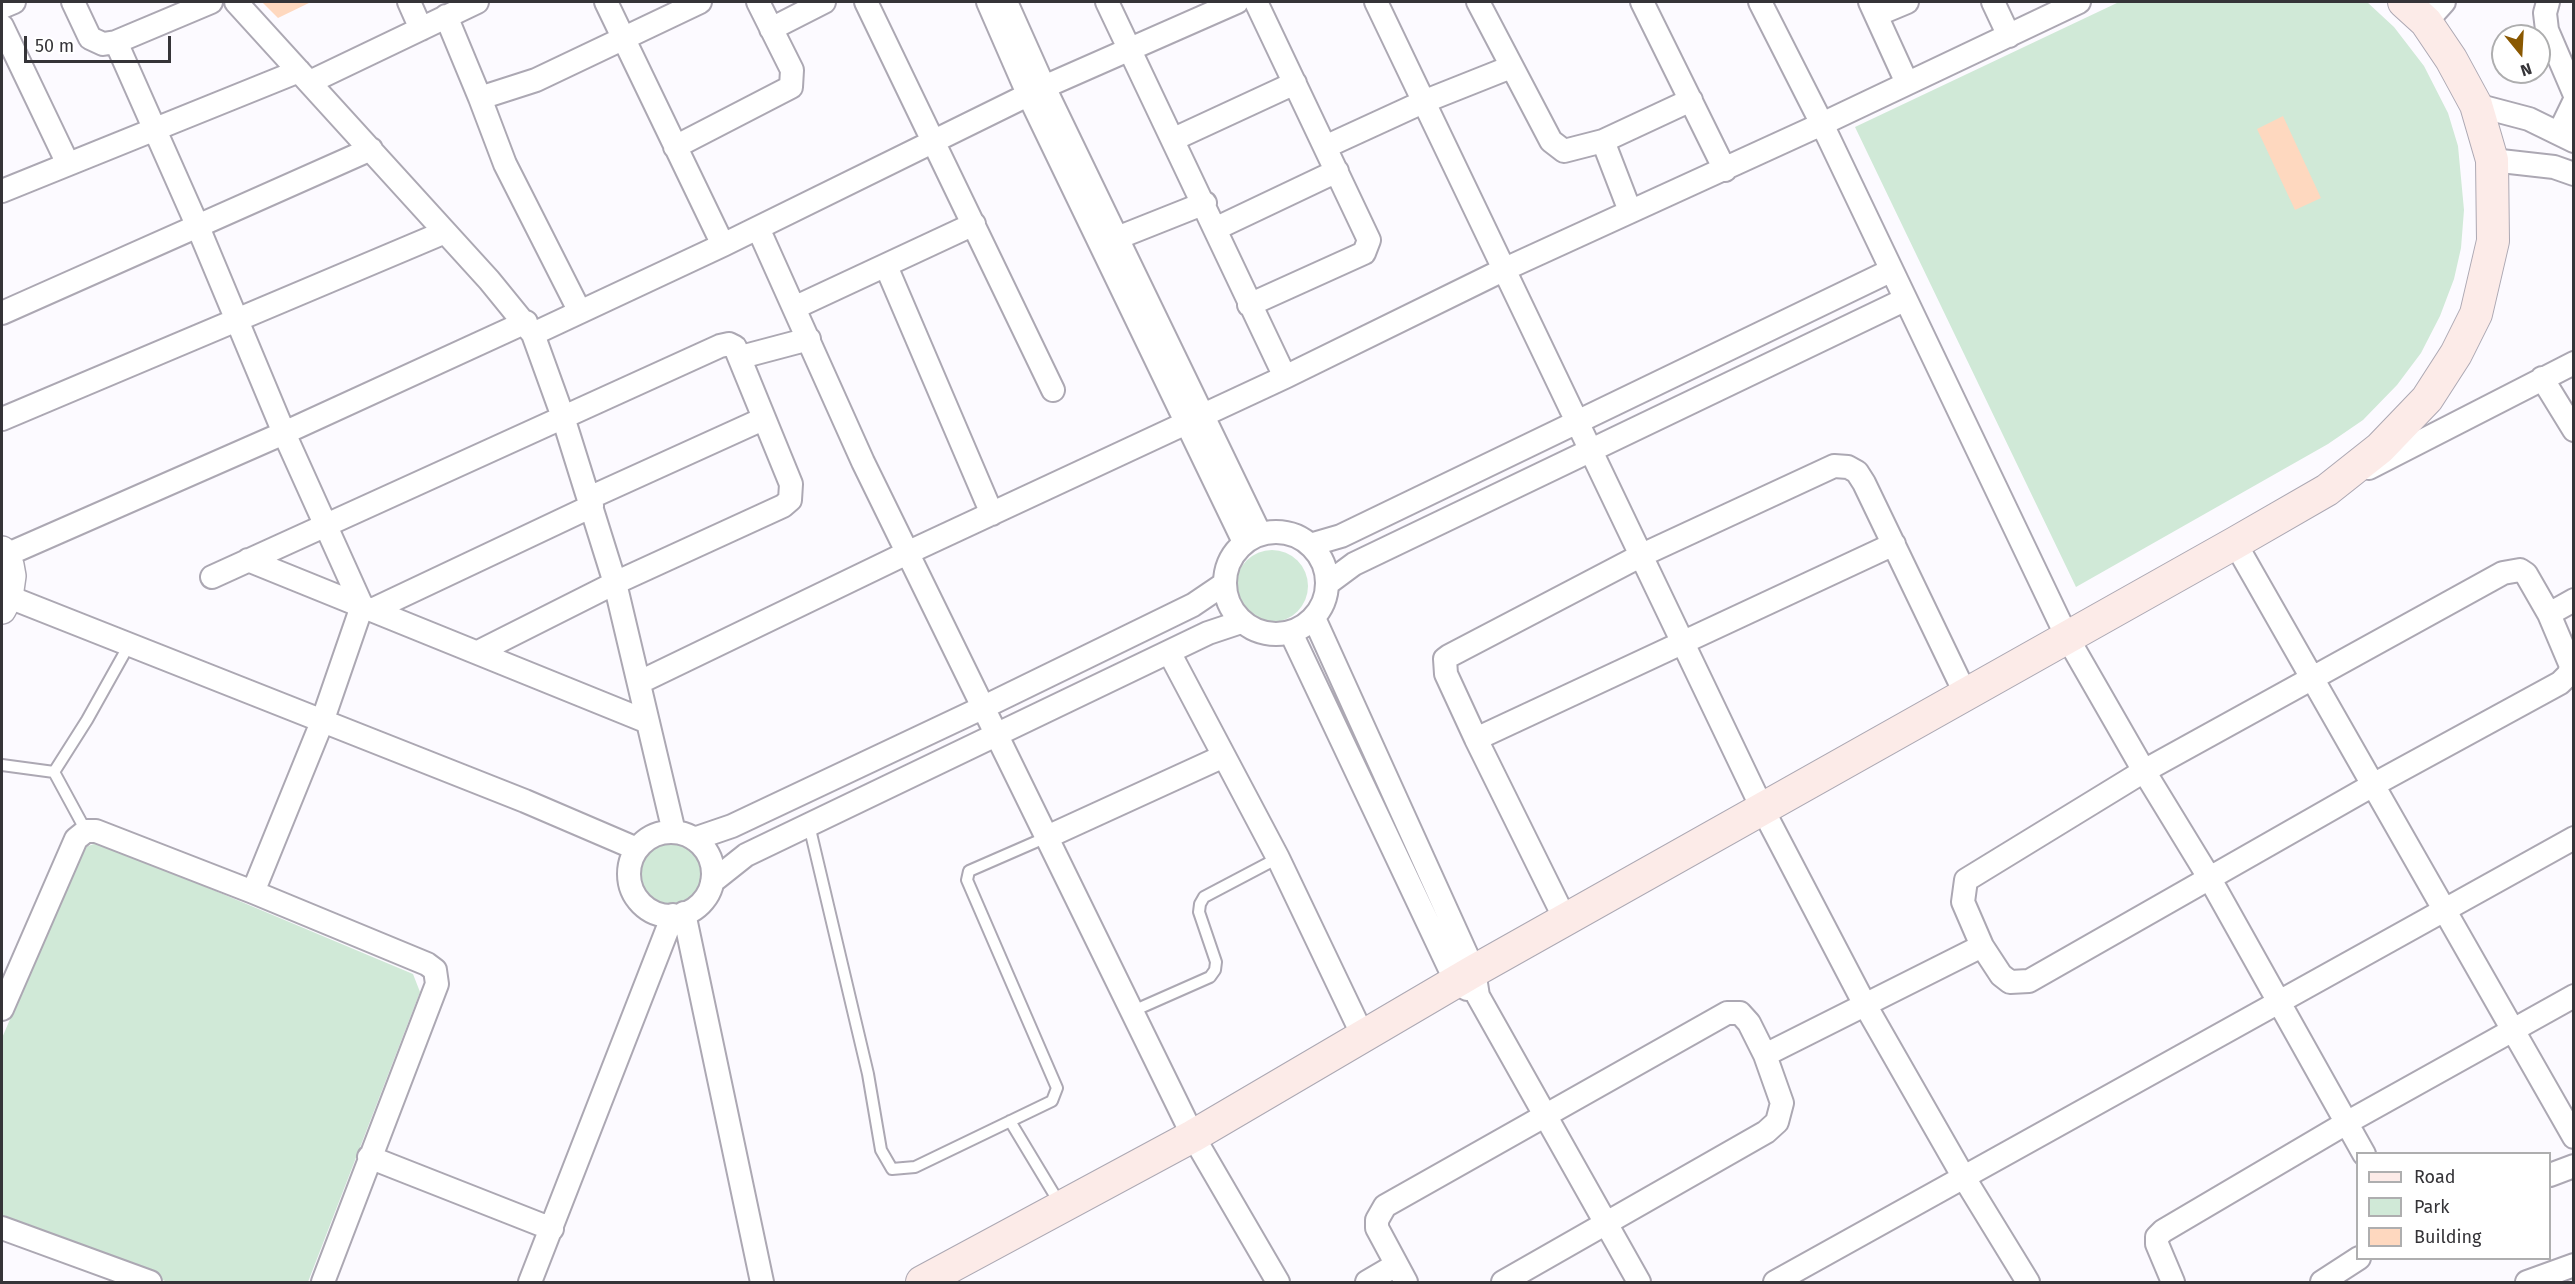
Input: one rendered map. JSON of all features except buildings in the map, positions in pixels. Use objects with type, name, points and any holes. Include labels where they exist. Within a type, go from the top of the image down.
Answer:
[{"type":"main road","points":[[922,1282],[1193,1136],[1363,1036],[1469,983],[1565,919],[2327,490],[2380,448],[2427,399],[2456,354],[2476,314],[2493,241],[2492,160],[2476,105],[2424,8]]},
{"type":"street","points":[[2,7],[14,2]]},
{"type":"street","points":[[72,2],[90,38],[103,44],[116,42],[211,2]]},
{"type":"street","points":[[236,2],[371,149],[529,328],[564,417],[591,502],[615,584],[648,722],[684,835],[710,858],[712,882],[706,896],[697,907],[678,914],[659,914],[637,899],[629,874],[631,861],[637,849],[647,839],[660,833],[684,835],[732,826],[1193,605],[1224,584]]},
{"type":"street","points":[[409,2],[421,29]]},
{"type":"street","points":[[2,191],[155,129],[304,76],[421,29],[477,2]]},
{"type":"street","points":[[606,2],[723,245]]},
{"type":"street","points":[[480,98],[536,80],[700,2]]},
{"type":"street","points":[[675,147],[791,87],[792,70],[758,2]]},
{"type":"street","points":[[771,29],[824,2]]},
{"type":"street","points":[[866,2],[1053,390]]},
{"type":"street","points":[[988,2],[1117,238],[1194,418]]},
{"type":"street","points":[[1006,2],[1036,92],[1252,538]]},
{"type":"street","points":[[1107,2],[1205,203],[1249,305],[1285,377]]},
{"type":"street","points":[[637,849],[525,801],[129,645],[5,603],[12,576],[4,553],[529,328],[580,312],[758,228],[934,140],[1237,2]]},
{"type":"street","points":[[1249,305],[1364,253],[1368,246],[1368,233],[1256,2]]},
{"type":"street","points":[[1376,2],[1642,555],[1680,642],[1762,808],[1864,1004],[1963,1176],[2028,1282]]},
{"type":"street","points":[[1478,2],[1511,67],[1558,149],[1564,152],[1603,141],[1691,100]]},
{"type":"street","points":[[1642,2],[1725,170]]},
{"type":"street","points":[[1760,2],[1822,124],[1890,271],[2067,637],[2144,771],[2210,879],[2363,1152]]},
{"type":"street","points":[[1907,2],[1873,8],[1907,83]]},
{"type":"street","points":[[1993,2],[2009,36]]},
{"type":"street","points":[[640,682],[907,553],[1285,377],[1505,269],[1725,170],[2079,2]]},
{"type":"street","points":[[2548,2],[2545,13],[2547,30],[2574,93]]},
{"type":"street","points":[[446,16],[505,164],[580,312]]},
{"type":"street","points":[[2,26],[68,164]]},
{"type":"street","points":[[116,42],[198,227],[284,433],[367,608]]},
{"type":"street","points":[[1325,147],[1423,102],[1511,67]]},
{"type":"street","points":[[1174,139],[1295,83]]},
{"type":"street","points":[[2476,105],[2529,119],[2566,137],[2574,102]]},
{"type":"street","points":[[1603,141],[1630,211]]},
{"type":"street","points":[[2,313],[371,149]]},
{"type":"street","points":[[2492,160],[2554,167],[2574,174]]},
{"type":"street","points":[[1216,228],[1338,171]]},
{"type":"street","points":[[1117,238],[1205,203]]},
{"type":"street","points":[[796,307],[974,224]]},
{"type":"street","points":[[758,228],[796,307],[863,462],[1193,1136],[1278,1282]]},
{"type":"street","points":[[2,419],[445,232]]},
{"type":"street","points":[[886,266],[992,514]]},
{"type":"street","points":[[1310,545],[1341,536],[1890,271]]},
{"type":"street","points":[[1328,584],[1354,564],[1904,300]]},
{"type":"street","points":[[741,357],[809,339]]},
{"type":"street","points":[[212,577],[720,346],[729,344],[735,347],[791,484],[790,500],[783,506],[615,584],[478,652]]},
{"type":"street","points":[[2327,490],[2574,363]]},
{"type":"street","points":[[2542,378],[2574,430]]},
{"type":"street","points":[[254,892],[367,608],[764,419]]},
{"type":"street","points":[[1565,919],[1446,674],[1445,659],[1642,555],[1834,466],[1848,467],[1857,472],[1966,695]]},
{"type":"street","points":[[1278,532],[1295,536],[1310,545],[1326,569],[1328,584],[1326,597],[1314,618],[1291,633],[1273,635],[1256,631],[1241,622],[1226,598],[1224,584],[1226,568],[1233,554],[1252,538],[1278,532]]},
{"type":"street","points":[[2235,543],[2574,1137]]},
{"type":"street","points":[[1476,739],[1893,544]]},
{"type":"street","points":[[248,561],[648,722]]},
{"type":"street","points":[[2512,570],[2526,574],[2548,614],[2571,666],[2569,674],[2560,683],[2373,785],[2029,981],[2010,982],[2001,975],[1982,946],[1964,902],[1966,880],[2144,771],[2312,678],[2502,573],[2512,570]]},
{"type":"street","points":[[2548,614],[2574,600]]},
{"type":"street","points":[[1314,618],[1469,983]]},
{"type":"street","points":[[712,882],[746,855],[1208,633],[1241,622]]},
{"type":"street","points":[[1291,633],[1469,983],[1639,1282]]},
{"type":"street","points":[[1169,652],[1278,858],[1363,1036]]},
{"type":"street","points":[[1047,837],[1224,756]]},
{"type":"street","points":[[2,1007],[76,839],[86,831],[96,831],[254,892],[428,964],[435,970],[436,984],[323,1282]]},
{"type":"street","points":[[1775,1282],[2574,838]]},
{"type":"street","points":[[530,1282],[678,914]]},
{"type":"street","points":[[678,914],[762,1282]]},
{"type":"street","points":[[1765,1056],[1982,946]]},
{"type":"street","points":[[2173,1282],[2157,1244],[2157,1237],[2163,1232],[2348,1122],[2574,996]]},
{"type":"street","points":[[1367,1282],[1401,1274],[1377,1228],[1377,1220],[1384,1206],[1727,1013],[1740,1014],[1749,1023],[1765,1056],[1782,1103],[1777,1122],[1766,1132],[1606,1221],[1503,1282]]},
{"type":"street","points":[[369,1157],[552,1229]]},
{"type":"street","points":[[2551,1175],[2574,1166]]},
{"type":"street","points":[[2,1228],[107,1275],[150,1282]]},
{"type":"street","points":[[2322,1282],[2356,1260]]},
{"type":"street","points":[[2527,1282],[2574,1265]]},
{"type":"lane","points":[[54,772],[87,720],[129,645]]},
{"type":"lane","points":[[2,765],[54,772]]},
{"type":"lane","points":[[54,772],[86,831]]},
{"type":"lane","points":[[809,825],[868,1074],[881,1150],[892,1169],[915,1167],[1052,1101],[1057,1088],[967,880],[969,871],[1047,837]]},
{"type":"lane","points":[[1133,1011],[1210,977],[1215,970],[1216,962],[1199,912],[1204,897],[1278,858]]},
{"type":"lane","points":[[1010,1121],[1062,1207]]},
{"type":"green space","points":[[2119,2],[2367,2],[2394,27],[2424,66],[2448,113],[2458,146],[2464,210],[2461,248],[2454,279],[2440,316],[2421,353],[2397,385],[2363,420],[2328,444],[2076,587],[1855,127]]},
{"type":"green space","points":[[1272,550],[1292,556],[1302,566],[1308,586],[1302,606],[1292,616],[1272,622],[1252,616],[1242,606],[1236,586],[1242,566],[1252,556]]},
{"type":"green space","points":[[663,837],[677,837],[691,843],[701,853],[707,867],[705,888],[691,905],[677,911],[663,911],[649,905],[639,895],[633,881],[633,867],[639,853],[649,843]]},
{"type":"green space","points":[[99,842],[413,974],[420,992],[308,1282],[168,1282],[2,1221],[2,1038],[83,848]]}]
